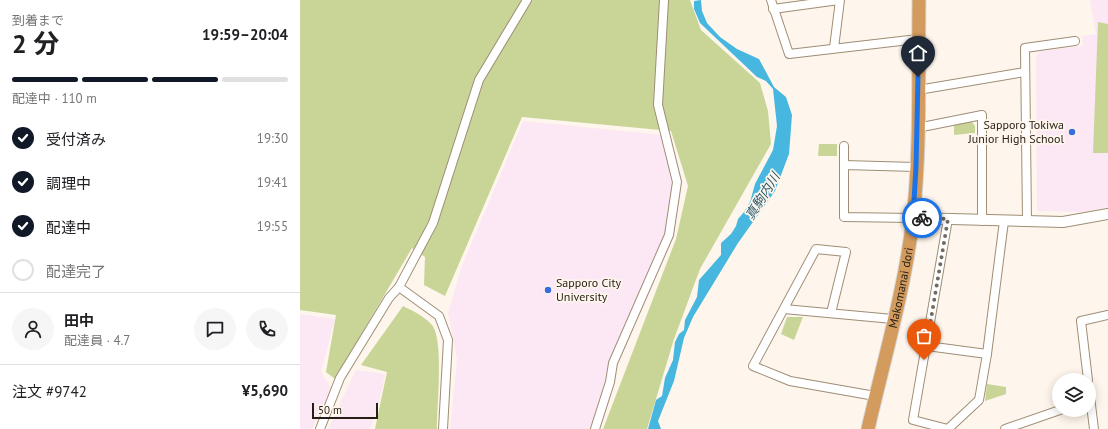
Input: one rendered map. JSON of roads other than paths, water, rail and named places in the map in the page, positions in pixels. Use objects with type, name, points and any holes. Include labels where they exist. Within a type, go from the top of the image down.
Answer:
[{"type":"highway","name":"Makomanai dori","points":[[868,429],[907,259],[913,218],[916,167],[919,0]]},
{"type":"street","points":[[320,429],[340,378],[389,298],[399,286],[433,222],[479,80],[527,0]]},
{"type":"street","points":[[595,429],[610,382],[613,363],[669,235],[677,182],[658,105],[664,0]]},
{"type":"street","points":[[771,0],[789,54],[918,39]]},
{"type":"street","points":[[774,10],[839,0],[834,48]]},
{"type":"street","points":[[1027,221],[1025,48],[1075,41]]},
{"type":"street","points":[[918,90],[1025,72]]},
{"type":"street","points":[[917,128],[982,115],[982,221]]},
{"type":"street","points":[[844,146],[844,217],[1063,222],[1108,214]]},
{"type":"street","points":[[844,165],[916,167]]},
{"type":"street","points":[[948,219],[913,420],[948,429],[979,400],[987,354],[1004,221]]},
{"type":"street","points":[[831,313],[846,252],[816,249],[753,366],[790,381],[875,396]]},
{"type":"street","points":[[399,286],[440,316],[448,340],[443,429]]},
{"type":"street","points":[[784,309],[893,319]]},
{"type":"street","points":[[1087,373],[1081,321],[1108,315]]},
{"type":"street","points":[[927,346],[987,354]]},
{"type":"street","points":[[1005,429],[1052,413]]},
{"type":"street","points":[[1092,417],[1094,429]]},
{"type":"water","name":"真駒内川","points":[[701,0],[702,11],[707,23],[720,37],[737,49],[759,59],[774,87],[786,97],[792,115],[789,154],[775,191],[738,243],[693,317],[684,338],[674,381],[658,421],[661,429],[648,429],[656,400],[662,396],[665,378],[673,360],[675,342],[679,334],[684,330],[685,320],[697,297],[699,280],[721,255],[721,243],[731,234],[738,219],[750,202],[755,184],[773,150],[777,126],[773,89],[766,81],[757,77],[700,23],[694,9],[694,1]]},
{"type":"place","name":"Sapporo Tokiwa Junior High School","points":[[1072,132]]},
{"type":"place","name":"Sapporo City University","points":[[548,290]]}]
